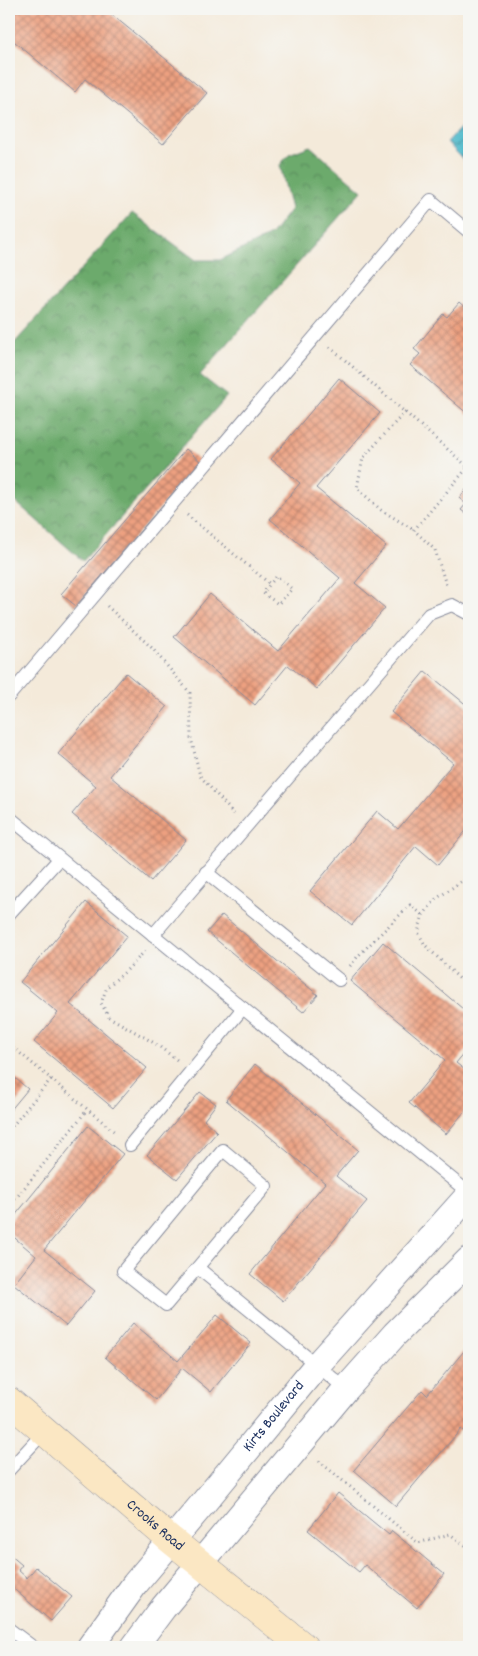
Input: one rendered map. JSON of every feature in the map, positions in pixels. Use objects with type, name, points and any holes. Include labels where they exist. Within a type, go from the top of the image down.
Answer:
[{"type":"main road","name":"Crooks Road","points":[[9,1401],[171,1540],[304,1647]]},
{"type":"street","name":"Kirts Boulevard","points":[[90,1647],[135,1584],[317,1365],[469,1194]]},
{"type":"street","points":[[134,1647],[163,1608],[346,1389],[395,1334],[469,1260]]},
{"type":"lane","points":[[9,696],[431,200],[469,232]]},
{"type":"lane","points":[[154,936],[206,872],[429,614],[452,605],[469,614]]},
{"type":"lane","points":[[9,817],[469,1194]]},
{"type":"lane","points":[[9,914],[59,859]]},
{"type":"lane","points":[[206,872],[339,980]]},
{"type":"lane","points":[[130,1145],[243,1008]]},
{"type":"lane","points":[[223,1150],[266,1186],[198,1268],[166,1305],[123,1271],[223,1150]]},
{"type":"lane","points":[[198,1268],[346,1389]]},
{"type":"lane","points":[[9,1470],[45,1431]]},
{"type":"lane","points":[[9,1629],[33,1647]]},
{"type":"path","points":[[316,336],[468,467],[414,530]]},
{"type":"path","points":[[405,412],[363,458],[358,488],[382,510],[414,530],[435,550],[452,605]]},
{"type":"path","points":[[174,503],[270,584]]},
{"type":"path","points":[[277,576],[292,589],[278,604],[264,593],[270,584],[277,576]]},
{"type":"path","points":[[96,595],[152,648],[190,693],[191,738],[200,776],[226,807],[247,826]]},
{"type":"path","points":[[469,876],[436,899],[423,915],[418,932],[425,945],[469,988]]},
{"type":"path","points":[[339,980],[358,956],[410,905],[423,915]]},
{"type":"path","points":[[154,936],[126,970],[107,987],[101,1003],[109,1017],[156,1044],[191,1072]]},
{"type":"path","points":[[9,1044],[130,1145]]},
{"type":"path","points":[[9,1130],[51,1080]]},
{"type":"path","points":[[9,1207],[87,1110]]},
{"type":"path","points":[[315,1458],[418,1544],[450,1534],[469,1548]]},
{"type":"green space","points":[[310,146],[362,191],[200,375],[227,396],[83,561],[9,496],[9,349],[132,213],[196,260],[220,260],[271,235],[291,209],[280,165],[289,154]]},
{"type":"water","points":[[469,119],[469,166],[447,142]]},
{"type":"building","points":[[9,9],[105,9],[207,93],[163,144],[85,79],[75,92],[9,37]]},
{"type":"building","points":[[459,303],[469,312],[469,415],[410,365],[420,354],[414,349],[443,314],[447,317]]},
{"type":"building","points":[[339,378],[380,413],[316,488],[386,546],[355,583],[385,608],[317,689],[288,665],[255,705],[174,637],[210,594],[278,651],[340,578],[270,519],[300,483],[271,459]]},
{"type":"building","points":[[186,449],[200,461],[76,606],[61,594]]},
{"type":"building","points":[[469,486],[469,516],[461,510],[466,504],[459,498]]},
{"type":"building","points":[[425,671],[469,707],[469,765],[466,769],[469,772],[469,827],[438,865],[416,846],[352,925],[310,891],[377,811],[398,829],[453,763],[391,712]]},
{"type":"building","points":[[126,673],[167,707],[110,776],[186,840],[151,881],[72,814],[96,786],[58,754]]},
{"type":"building","points":[[86,902],[127,936],[70,1004],[147,1068],[113,1108],[34,1042],[58,1013],[20,982]]},
{"type":"building","points":[[222,915],[318,995],[303,1012],[207,932]]},
{"type":"building","points":[[383,942],[469,1014],[469,1047],[456,1063],[469,1073],[469,1106],[446,1134],[409,1103],[445,1060],[350,981]]},
{"type":"building","points":[[255,1064],[358,1150],[336,1176],[367,1201],[283,1301],[250,1274],[325,1183],[226,1100]]},
{"type":"building","points":[[9,1073],[28,1089],[9,1112]]},
{"type":"building","points":[[200,1092],[216,1104],[204,1120],[217,1132],[177,1179],[147,1155]]},
{"type":"building","points":[[88,1126],[123,1154],[44,1250],[95,1291],[66,1326],[14,1284],[36,1256],[9,1233],[9,1223]]},
{"type":"building","points":[[217,1315],[251,1343],[211,1392],[182,1368],[156,1400],[105,1357],[133,1323],[178,1361]]},
{"type":"building","points":[[469,1345],[469,1430],[466,1434],[461,1429],[396,1506],[354,1470],[422,1390],[427,1395]]},
{"type":"building","points":[[338,1493],[389,1535],[392,1531],[444,1574],[417,1608],[365,1565],[359,1572],[308,1530]]},
{"type":"building","points":[[9,1554],[22,1565],[18,1570],[27,1578],[36,1567],[72,1597],[51,1621],[9,1585]]}]
